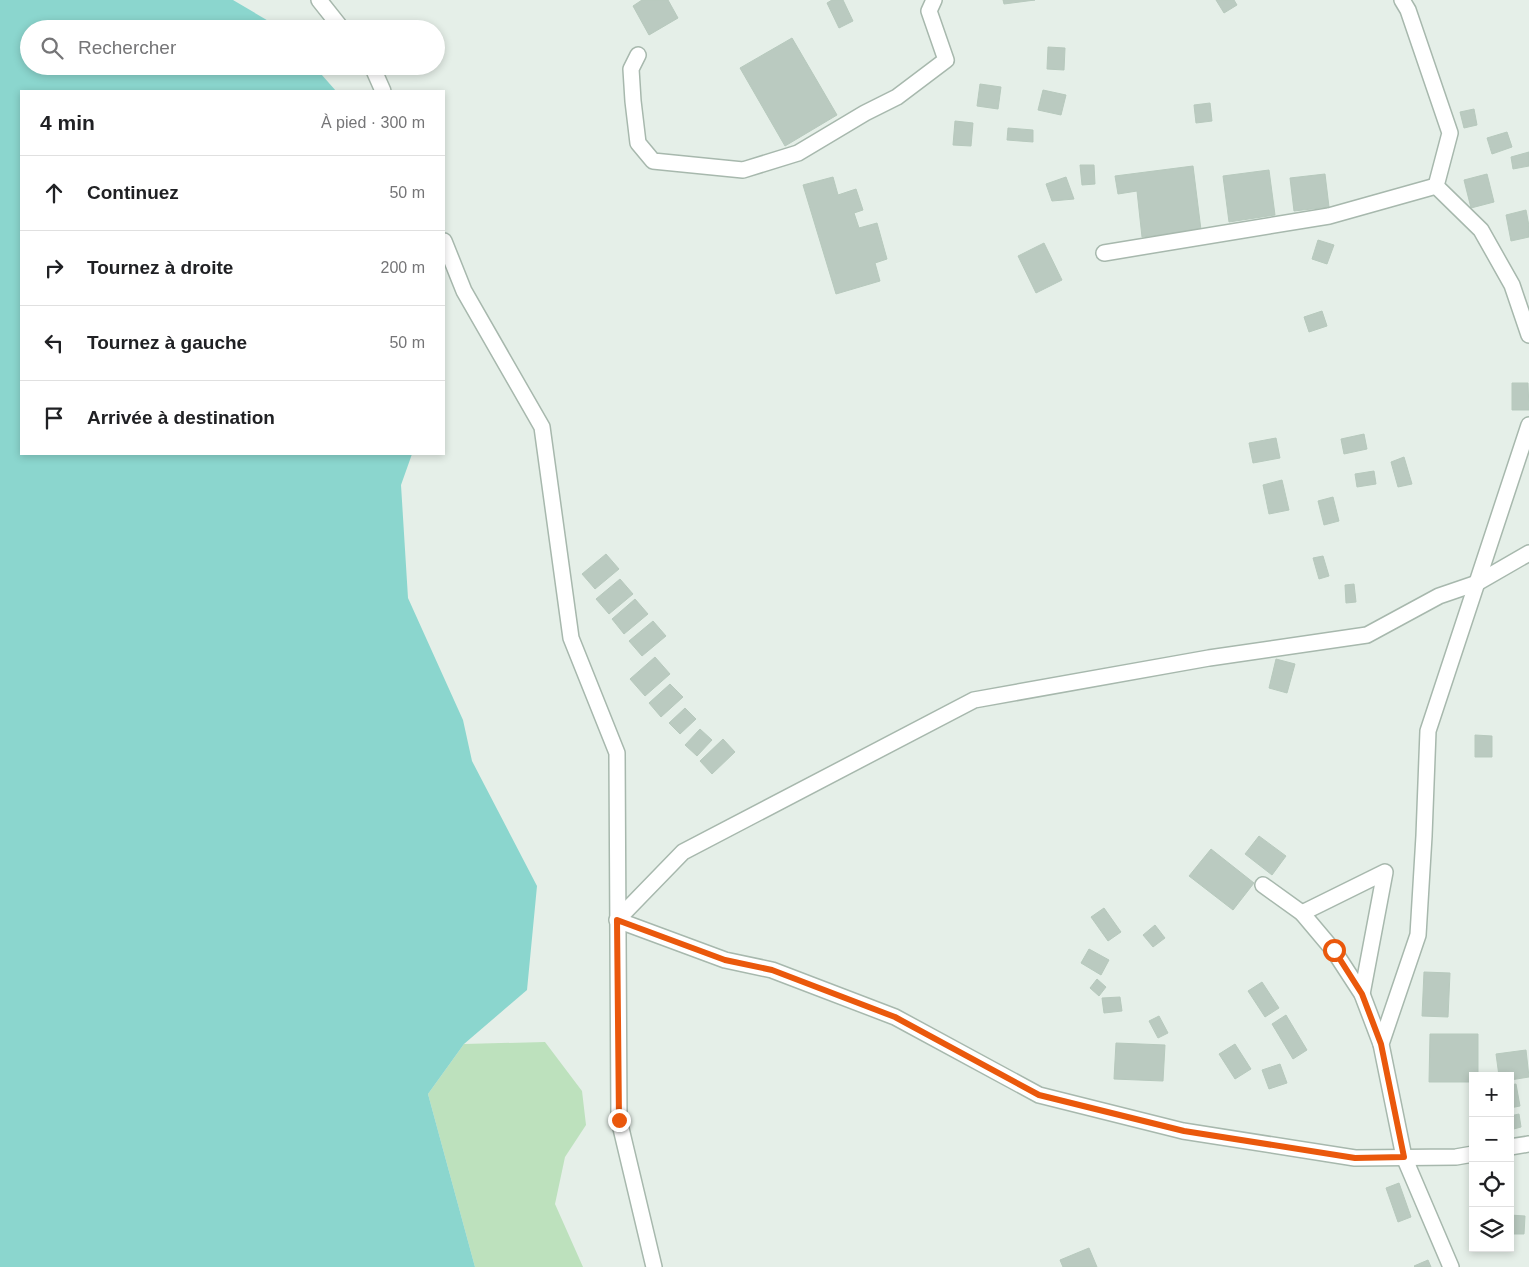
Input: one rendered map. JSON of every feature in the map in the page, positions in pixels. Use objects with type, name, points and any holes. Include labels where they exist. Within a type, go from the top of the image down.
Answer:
[{"type":"street","points":[[318,0],[335,20]]},
{"type":"street","points":[[638,55],[631,69],[632,100],[638,143],[653,161],[743,170],[798,153],[865,113],[897,97],[946,60],[929,12],[934,0]]},
{"type":"street","points":[[1402,0],[1408,10],[1450,133],[1436,186]]},
{"type":"street","points":[[376,75],[383,90]]},
{"type":"street","points":[[1104,253],[1329,216],[1436,186]]},
{"type":"street","points":[[1436,186],[1481,230],[1512,285],[1529,335]]},
{"type":"street","points":[[445,244],[464,291],[542,427],[571,638],[617,753],[619,1120],[654,1267]]},
{"type":"street","points":[[1381,1044],[1418,935],[1428,731],[1529,424]]},
{"type":"street","points":[[617,920],[683,852],[974,700],[1209,658],[1367,635],[1438,596],[1477,583],[1529,553]]},
{"type":"street","points":[[1302,913],[1385,872],[1362,994]]},
{"type":"street","points":[[1263,884],[1302,913],[1334,950],[1362,994],[1381,1044],[1404,1157],[1451,1267]]},
{"type":"street","points":[[617,920],[725,960],[772,970],[895,1017],[1039,1095],[1184,1131],[1355,1158],[1456,1157],[1469,1155]]},
{"type":"street","points":[[1514,1146],[1529,1144]]},
{"type":"green space","points":[[545,1042],[582,1091],[586,1125],[565,1157],[555,1204],[583,1267],[475,1267],[428,1094],[464,1044]]},
{"type":"water","points":[[0,0],[233,0],[267,20],[20,20],[20,75],[322,75],[335,90],[20,90],[20,455],[412,455],[401,485],[408,598],[463,720],[472,761],[537,886],[527,990],[464,1044],[428,1094],[475,1267],[0,1267]]},
{"type":"building","points":[[642,0],[668,0],[678,18],[649,35],[633,6]]},
{"type":"building","points":[[832,0],[843,0],[853,21],[839,28],[827,3]]},
{"type":"building","points":[[1003,0],[1035,0],[1004,4]]},
{"type":"building","points":[[1216,0],[1234,0],[1237,5],[1224,13]]},
{"type":"building","points":[[792,38],[837,115],[785,146],[740,68]]},
{"type":"building","points":[[1048,47],[1065,48],[1064,70],[1047,69]]},
{"type":"building","points":[[980,84],[1001,87],[998,109],[977,106]]},
{"type":"building","points":[[1043,90],[1066,95],[1061,115],[1038,110]]},
{"type":"building","points":[[1210,103],[1212,121],[1196,123],[1194,105]]},
{"type":"building","points":[[1474,109],[1477,125],[1464,128],[1460,112]]},
{"type":"building","points":[[955,121],[973,123],[971,146],[953,145]]},
{"type":"building","points":[[1008,128],[1033,130],[1033,142],[1007,140]]},
{"type":"building","points":[[1507,132],[1512,147],[1492,154],[1487,138]]},
{"type":"building","points":[[1529,152],[1529,166],[1513,169],[1511,157]]},
{"type":"building","points":[[1080,165],[1094,165],[1095,184],[1082,185]]},
{"type":"building","points":[[1193,166],[1201,230],[1142,237],[1137,191],[1118,194],[1115,176]]},
{"type":"building","points":[[1269,170],[1275,215],[1229,222],[1223,176]]},
{"type":"building","points":[[1325,174],[1329,207],[1294,211],[1290,178]]},
{"type":"building","points":[[1487,174],[1494,202],[1471,208],[1464,180]]},
{"type":"building","points":[[833,177],[838,195],[856,189],[863,210],[854,213],[859,228],[877,223],[887,259],[875,263],[880,281],[836,294],[803,185]]},
{"type":"building","points":[[1066,177],[1074,199],[1052,201],[1046,184]]},
{"type":"building","points":[[1526,210],[1529,237],[1511,241],[1506,215]]},
{"type":"building","points":[[1318,240],[1334,245],[1327,264],[1312,259]]},
{"type":"building","points":[[1044,243],[1062,280],[1036,293],[1018,256]]},
{"type":"building","points":[[1322,311],[1327,326],[1309,332],[1304,317]]},
{"type":"building","points":[[1512,383],[1528,383],[1529,410],[1512,410]]},
{"type":"building","points":[[1364,434],[1367,449],[1344,454],[1341,439]]},
{"type":"building","points":[[1276,438],[1280,458],[1253,463],[1249,443]]},
{"type":"building","points":[[1404,457],[1412,484],[1398,487],[1391,462]]},
{"type":"building","points":[[1374,471],[1376,484],[1357,487],[1355,474]]},
{"type":"building","points":[[1282,480],[1289,510],[1269,514],[1263,485]]},
{"type":"building","points":[[1333,497],[1339,521],[1324,525],[1318,501]]},
{"type":"building","points":[[606,554],[619,569],[595,589],[582,574]]},
{"type":"building","points":[[1323,556],[1329,576],[1319,579],[1313,558]]},
{"type":"building","points":[[620,579],[633,594],[609,614],[596,599]]},
{"type":"building","points":[[1354,584],[1356,602],[1346,603],[1345,585]]},
{"type":"building","points":[[635,599],[648,614],[624,634],[612,619]]},
{"type":"building","points":[[653,621],[666,636],[642,656],[629,641]]},
{"type":"building","points":[[655,657],[670,674],[645,696],[630,679]]},
{"type":"building","points":[[1276,659],[1295,664],[1287,693],[1269,688]]},
{"type":"building","points":[[670,684],[683,697],[661,717],[649,703]]},
{"type":"building","points":[[685,708],[696,719],[680,734],[669,723]]},
{"type":"building","points":[[700,729],[712,740],[697,756],[685,745]]},
{"type":"building","points":[[1475,735],[1492,736],[1492,757],[1475,757]]},
{"type":"building","points":[[723,739],[735,752],[712,774],[700,761]]},
{"type":"building","points":[[1259,836],[1286,856],[1272,875],[1245,854]]},
{"type":"building","points":[[1211,849],[1254,883],[1233,910],[1189,876]]},
{"type":"building","points":[[1104,908],[1121,932],[1108,941],[1091,917]]},
{"type":"building","points":[[1155,925],[1165,938],[1153,947],[1143,935]]},
{"type":"building","points":[[1089,949],[1109,960],[1101,975],[1081,963]]},
{"type":"building","points":[[1424,972],[1450,973],[1448,1017],[1422,1016]]},
{"type":"building","points":[[1097,979],[1106,987],[1099,996],[1090,988]]},
{"type":"building","points":[[1262,982],[1279,1008],[1265,1017],[1248,991]]},
{"type":"building","points":[[1120,997],[1122,1011],[1104,1013],[1102,998]]},
{"type":"building","points":[[1286,1015],[1307,1050],[1293,1059],[1272,1024]]},
{"type":"building","points":[[1159,1016],[1168,1033],[1158,1038],[1149,1021]]},
{"type":"building","points":[[1430,1034],[1478,1034],[1478,1072],[1469,1072],[1469,1082],[1429,1082]]},
{"type":"building","points":[[1116,1043],[1165,1045],[1163,1081],[1114,1079]]},
{"type":"building","points":[[1235,1044],[1251,1069],[1235,1079],[1219,1054]]},
{"type":"building","points":[[1526,1050],[1529,1077],[1514,1079],[1514,1072],[1498,1072],[1496,1054]]},
{"type":"building","points":[[1280,1064],[1287,1083],[1269,1089],[1262,1070]]},
{"type":"building","points":[[1514,1084],[1516,1084],[1520,1106],[1514,1107]]},
{"type":"building","points":[[1519,1114],[1521,1127],[1514,1129],[1514,1117],[1514,1115]]},
{"type":"building","points":[[1399,1183],[1411,1217],[1398,1222],[1386,1188]]},
{"type":"building","points":[[1514,1215],[1525,1216],[1524,1234],[1514,1234]]},
{"type":"building","points":[[1089,1248],[1097,1267],[1063,1267],[1060,1260]]},
{"type":"building","points":[[1428,1260],[1431,1267],[1414,1266]]},
{"type":"route","points":[[619,1120],[617,920],[725,960],[772,970],[895,1017],[1039,1095],[1184,1131],[1355,1158],[1404,1157],[1381,1044],[1362,994],[1334,950]]}]
